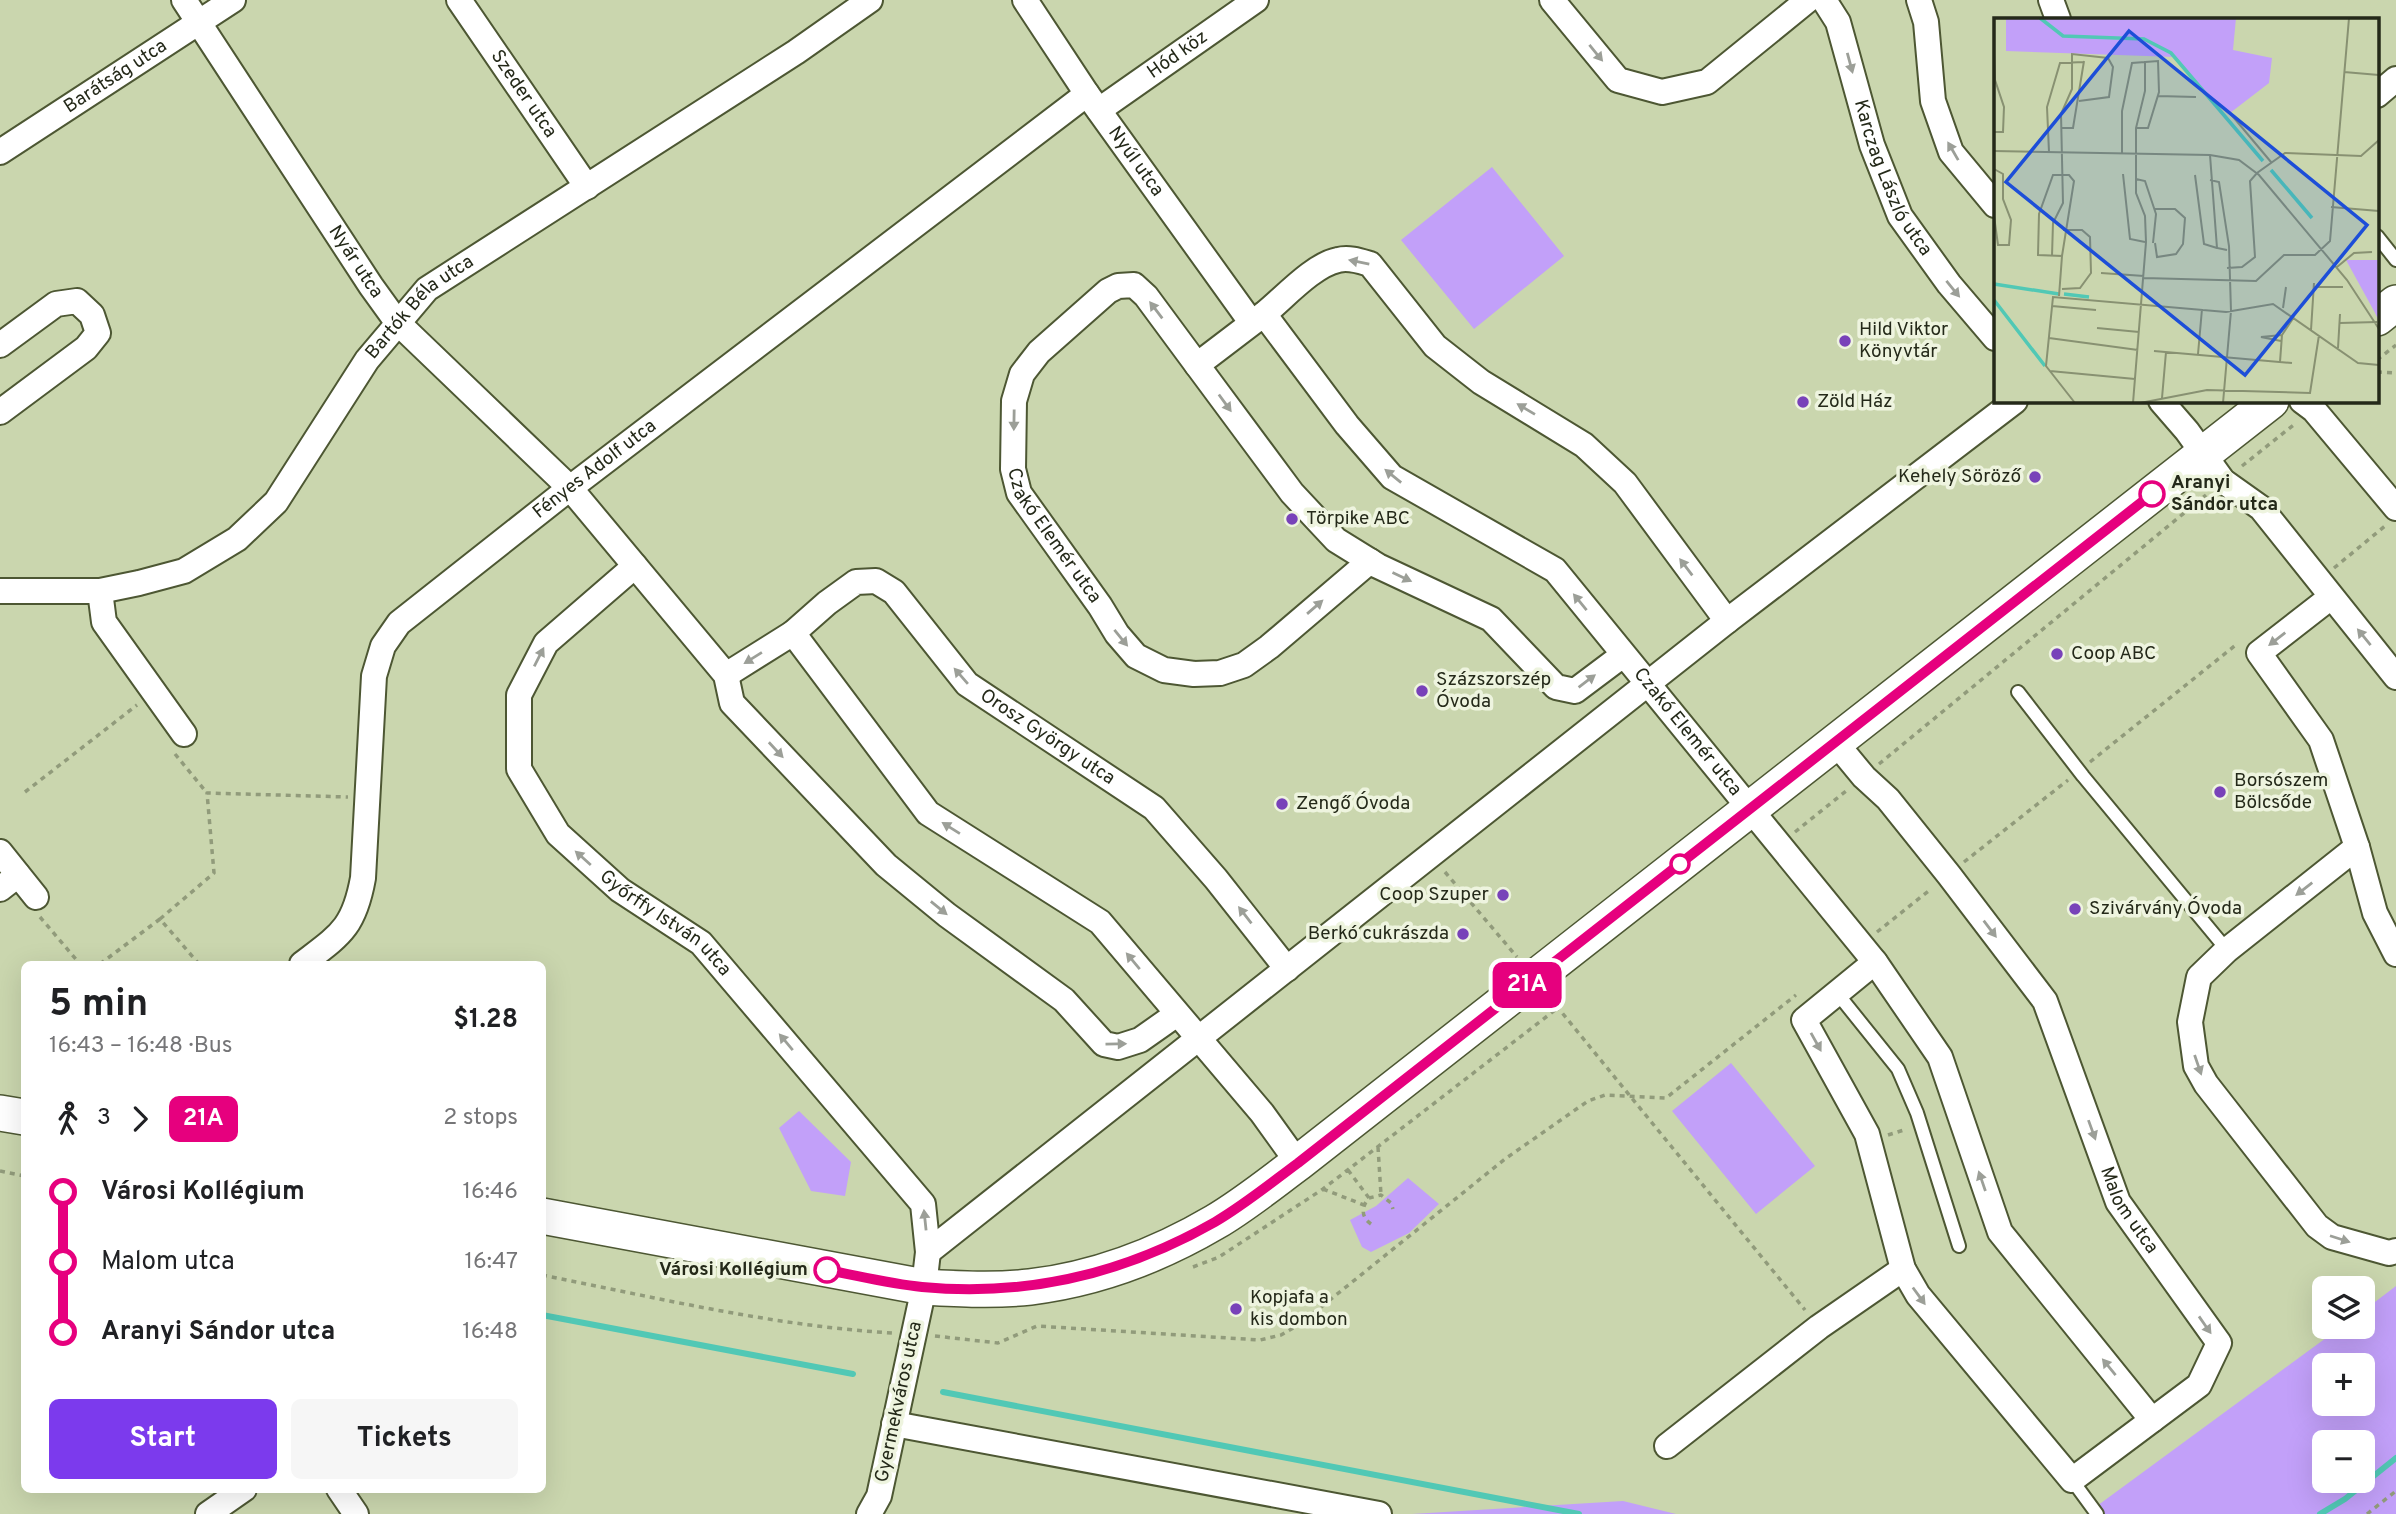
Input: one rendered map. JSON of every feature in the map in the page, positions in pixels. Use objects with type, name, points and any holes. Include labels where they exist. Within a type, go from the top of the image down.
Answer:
[{"type":"street","name":"Nyár utca","points":[[184,0],[397,322],[570,488]]},
{"type":"street","name":"Barátság utca","points":[[0,152],[233,0]]},
{"type":"street","name":"Szeder utca","points":[[459,0],[587,187]]},
{"type":"street","name":"Bartók Béla utca","points":[[0,591],[100,591],[184,571],[237,538],[276,502],[367,360],[427,289],[796,52],[870,0]]},
{"type":"street","name":"Nyúl utca","points":[[1025,0],[1093,102],[1257,318]]},
{"type":"street","name":"Hód köz","points":[[1093,102],[1256,0]]},
{"type":"street","points":[[1552,0],[1618,80],[1662,92],[1707,82],[1808,0]]},
{"type":"street","name":"Karczag László utca","points":[[1824,0],[1838,22],[1872,145],[1900,216],[1949,284],[1994,337]]},
{"type":"street","points":[[1919,0],[1926,22],[1933,101],[1951,152],[1994,204]]},
{"type":"street","points":[[2051,0],[2058,18]]},
{"type":"street","points":[[2378,94],[2396,79]]},
{"type":"street","name":"Fényes Adolf utca","points":[[306,961],[333,940],[352,919],[359,903],[363,878],[374,676],[383,646],[399,623],[570,488],[1093,102]]},
{"type":"street","points":[[1197,365],[1320,267],[1339,260],[1355,259],[1370,264],[1435,346],[1480,382],[1584,444],[1625,483],[1727,621]]},
{"type":"street","name":"Czakó Elemér utca","points":[[1370,561],[1244,665],[1220,673],[1195,674],[1164,670],[1136,656],[1117,634],[1019,493],[1013,469],[1014,401],[1022,374],[1039,352],[1108,291],[1118,286],[1134,285],[1146,296],[1292,493],[1336,540],[1370,561],[1492,619],[1556,687],[1575,691],[1623,654]]},
{"type":"street","points":[[0,345],[57,304],[77,301],[92,315],[98,333],[86,348],[0,412]]},
{"type":"street","points":[[2378,317],[2396,303]]},
{"type":"street","name":"Czakó Elemér utca","points":[[1257,318],[1392,477],[1555,570],[1750,810]]},
{"type":"street","points":[[928,1252],[1646,684],[2014,402]]},
{"type":"street","points":[[2162,402],[2187,431],[2213,468],[2261,508],[2396,677]]},
{"type":"street","points":[[546,1217],[924,1287],[1029,1287],[1092,1275],[1156,1252],[1216,1221],[1298,1163],[1835,742],[2213,468],[2270,402]]},
{"type":"street","points":[[2308,405],[2391,517]]},
{"type":"street","points":[[570,488],[726,675],[732,703],[886,865],[947,915],[1064,1000],[1104,1044],[1118,1047],[1140,1040],[1177,1014]]},
{"type":"street","name":"Győrffy István utca","points":[[635,566],[546,643],[519,695],[519,769],[558,834],[620,890],[701,943],[923,1204],[928,1252],[924,1287]]},
{"type":"street","name":"Orosz György utca","points":[[726,675],[793,633],[856,582],[876,581],[894,592],[967,684],[1154,808],[1216,879],[1287,969]]},
{"type":"street","points":[[2325,589],[2259,653],[2321,740],[2357,846],[2375,914],[2396,954]]},
{"type":"street","points":[[100,591],[104,622],[184,734]]},
{"type":"street","points":[[793,633],[928,813],[1100,922],[1262,1114],[1298,1163]]},
{"type":"street","name":"Malom utca","points":[[1835,742],[1864,777],[1888,799],[1949,874],[2045,1002],[2118,1202],[2219,1343],[2199,1385],[2072,1480]]},
{"type":"street","points":[[1750,810],[1868,953],[1940,1057],[2000,1232],[2152,1420]]},
{"type":"street","points":[[2357,846],[2227,950],[2199,976],[2190,1022],[2196,1066],[2206,1084],[2317,1226],[2332,1237],[2389,1252],[2396,1251]]},
{"type":"street","points":[[0,852],[9,882],[36,897]]},
{"type":"street","points":[[1868,953],[1837,993],[1804,1020],[1867,1134],[1903,1269],[1917,1295],[2072,1480]]},
{"type":"street","points":[[0,1113],[21,1116]]},
{"type":"street","points":[[1667,1447],[1819,1327],[1903,1269]]},
{"type":"street","name":"Gyermekváros utca","points":[[869,1514],[879,1496],[924,1287]]},
{"type":"street","points":[[894,1424],[1379,1514]]},
{"type":"street","points":[[208,1514],[238,1493]]},
{"type":"street","points":[[343,1493],[356,1514]]},
{"type":"lane","points":[[2378,237],[2396,260]]},
{"type":"lane","points":[[2018,692],[2227,950]]},
{"type":"lane","points":[[1837,993],[1898,1069],[1916,1113],[1959,1246]]},
{"type":"lane","points":[[2072,1480],[2097,1514]]},
{"type":"path","points":[[2378,359],[2396,345]]},
{"type":"path","points":[[2378,372],[2396,373]]},
{"type":"path","points":[[1778,846],[1864,777],[2213,468],[2308,405]]},
{"type":"path","points":[[2325,589],[2391,517]]},
{"type":"path","points":[[1868,953],[1949,874],[2242,641]]},
{"type":"path","points":[[25,792],[153,692]]},
{"type":"path","points":[[104,961],[160,919],[214,873],[207,793],[367,798]]},
{"type":"path","points":[[1431,855],[1510,947],[1533,980],[1559,1007],[1819,1327]]},
{"type":"path","points":[[36,897],[32,908],[77,961]]},
{"type":"path","points":[[160,919],[196,961]]},
{"type":"path","points":[[546,1276],[756,1318],[849,1330],[998,1343],[1037,1326],[1260,1340],[1281,1335],[1300,1324],[1505,1159],[1567,1114],[1588,1101],[1605,1095],[1666,1098],[1806,987]]},
{"type":"path","points":[[1378,1147],[1381,1195],[1391,1203],[1393,1209]]},
{"type":"path","points":[[1348,1170],[1369,1198]]},
{"type":"path","points":[[0,1171],[21,1175]]},
{"type":"path","points":[[1323,1189],[1364,1205]]},
{"type":"path","points":[[1371,1224],[1363,1215],[1364,1205],[1369,1198],[1381,1195]]},
{"type":"path","points":[[2367,1514],[2396,1490]]},
{"type":"shaded area","points":[[1492,167],[1564,256],[1474,329],[1401,240]]},
{"type":"shaded area","points":[[1731,1063],[1815,1166],[1756,1214],[1672,1111]]},
{"type":"shaded area","points":[[799,1111],[851,1162],[845,1196],[811,1191],[779,1128]]},
{"type":"shaded area","points":[[1408,1178],[1439,1204],[1409,1233],[1371,1252],[1362,1247],[1350,1220],[1376,1206]]},
{"type":"shaded area","points":[[2396,1286],[2396,1514],[2086,1514],[2325,1339],[2375,1339],[2375,1302]]},
{"type":"shaded area","points":[[1623,1501],[1676,1514],[1412,1514]]},
{"type":"waterway","points":[[546,1316],[853,1374]]},
{"type":"waterway","points":[[943,1392],[1579,1514]]},
{"type":"waterway","points":[[2320,1514],[2345,1499],[2396,1458]]},
{"type":"bus line","name":"21A","points":[[827,1270],[924,1287],[1029,1287],[1092,1275],[1113,1268],[1156,1252],[1216,1221],[1298,1163],[1544,972],[2152,494]]},
{"type":"place","name":"Hild Viktor Könyvtár","points":[[1845,341]]},
{"type":"place","name":"Zöld Ház","points":[[1803,402]]},
{"type":"place","name":"Kehely Söröző","points":[[2035,477]]},
{"type":"place","name":"Aranyi Sándor utca","points":[[2152,494]]},
{"type":"place","name":"Törpike ABC","points":[[1292,519]]},
{"type":"place","name":"Coop ABC","points":[[2057,654]]},
{"type":"place","name":"Százszorszép Óvoda","points":[[1422,691]]},
{"type":"place","name":"Borsószem Bölcsőde","points":[[2220,792]]},
{"type":"place","name":"Zengő Óvoda","points":[[1282,804]]},
{"type":"place","name":"Coop Szuper","points":[[1503,895]]},
{"type":"place","name":"Szivárvány Óvoda","points":[[2075,909]]},
{"type":"place","name":"Berkó cukrászda","points":[[1463,934]]},
{"type":"place","name":"Városi Kollégium","points":[[827,1270]]},
{"type":"place","name":"Kopjafa a kis dombon","points":[[1236,1309]]}]
